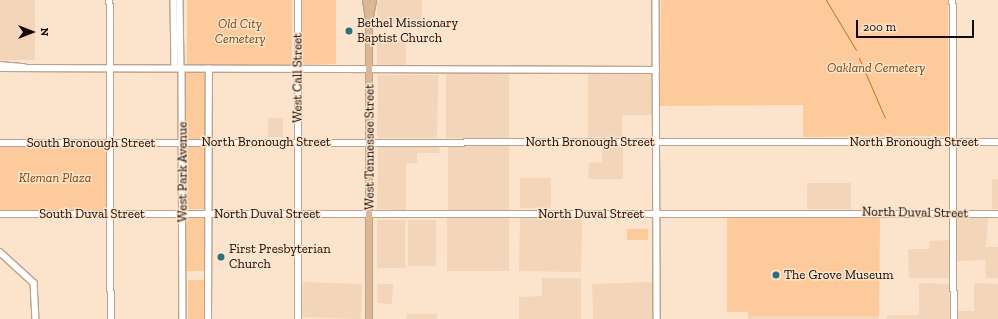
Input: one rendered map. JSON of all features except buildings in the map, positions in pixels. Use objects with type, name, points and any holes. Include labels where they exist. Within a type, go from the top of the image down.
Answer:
[{"type":"main road","name":"West Tennessee Street","points":[[366,0],[369,18],[370,70],[369,319]]},
{"type":"main road","name":"West Tennessee Street","points":[[369,18],[373,0]]},
{"type":"street","points":[[110,0],[111,319]]},
{"type":"street","name":"West Park Avenue","points":[[174,0],[182,142],[183,319]]},
{"type":"street","name":"West Park Avenue","points":[[177,38],[180,0]]},
{"type":"street","name":"West Call Street","points":[[298,0],[298,319]]},
{"type":"street","points":[[656,0],[657,319]]},
{"type":"street","points":[[953,0],[954,319]]},
{"type":"street","points":[[0,65],[24,67],[209,69],[656,70]]},
{"type":"street","points":[[0,68],[16,70],[24,67]]},
{"type":"street","name":"West Park Avenue","points":[[208,319],[209,69]]},
{"type":"street","name":"North Bronough Street","points":[[182,142],[998,142]]},
{"type":"street","name":"South Bronough Street","points":[[0,143],[182,142]]},
{"type":"street","name":"South Duval Street","points":[[0,214],[183,214]]},
{"type":"street","name":"North Duval Street","points":[[183,214],[998,214]]},
{"type":"street","points":[[0,252],[28,276],[36,291],[36,319]]},
{"type":"shaded area","points":[[0,0],[35,0],[35,60],[0,60]]},
{"type":"shaded area","points":[[377,0],[422,0],[422,24],[377,24]]},
{"type":"shaded area","points":[[377,39],[406,39],[406,66],[377,66]]},
{"type":"shaded area","points":[[446,73],[509,73],[509,138],[446,138]]},
{"type":"shaded area","points":[[588,73],[652,73],[653,115],[622,115],[622,137],[588,137]]},
{"type":"shaded area","points":[[378,75],[438,75],[437,138],[379,138],[377,136]]},
{"type":"shaded area","points":[[268,118],[283,118],[283,137],[268,137]]},
{"type":"shaded area","points":[[448,144],[509,144],[509,210],[448,210]]},
{"type":"shaded area","points":[[602,144],[623,144],[623,179],[588,179],[589,163],[602,162]]},
{"type":"shaded area","points":[[378,145],[439,145],[440,153],[417,153],[417,163],[406,163],[406,210],[377,209]]},
{"type":"shaded area","points":[[520,178],[551,178],[551,208],[520,208]]},
{"type":"shaded area","points":[[992,179],[998,179],[998,209],[992,209]]},
{"type":"shaded area","points":[[807,183],[851,183],[851,209],[807,209]]},
{"type":"shaded area","points":[[988,216],[986,247],[998,247],[998,278],[986,278],[985,260],[957,261],[957,217]]},
{"type":"shaded area","points":[[447,218],[509,218],[509,271],[447,271]]},
{"type":"shaded area","points":[[520,218],[582,219],[581,272],[519,271]]},
{"type":"shaded area","points":[[377,220],[405,220],[405,268],[377,268]]},
{"type":"shaded area","points":[[408,220],[436,220],[436,266],[408,266]]},
{"type":"shaded area","points":[[950,240],[950,278],[909,278],[908,249],[929,249],[930,241]]},
{"type":"shaded area","points":[[542,278],[581,278],[581,319],[519,319],[519,297],[542,296]]},
{"type":"shaded area","points":[[303,282],[362,284],[361,319],[302,317]]},
{"type":"shaded area","points":[[652,282],[653,319],[593,319],[592,284]]},
{"type":"shaded area","points":[[919,283],[949,284],[950,319],[887,319],[887,315],[919,315]]},
{"type":"shaded area","points":[[974,283],[998,284],[998,319],[957,319],[957,311],[974,311]]},
{"type":"shaded area","points":[[377,284],[393,284],[392,304],[378,303]]},
{"type":"shaded area","points":[[407,314],[437,314],[437,319],[407,319]]},
{"type":"shaded area","points":[[748,316],[879,316],[879,319],[748,319]]},
{"type":"green space","name":"Old City Cemetery","points":[[187,0],[292,0],[292,65],[187,65]]},
{"type":"green space","points":[[302,0],[336,0],[336,64],[302,64]]},
{"type":"green space","name":"Oakland Cemetery","points":[[661,0],[948,0],[948,136],[803,137],[803,105],[660,106]]},
{"type":"green space","points":[[185,71],[207,71],[207,140],[185,140]]},
{"type":"green space","name":"Kleman Plaza","points":[[0,145],[108,147],[107,213],[0,211]]},
{"type":"green space","points":[[187,145],[206,145],[206,209],[187,209]]},
{"type":"green space","points":[[880,215],[879,316],[748,316],[748,312],[727,312],[727,217]]},
{"type":"green space","points":[[186,217],[205,217],[205,271],[186,271]]},
{"type":"green space","points":[[627,229],[648,229],[648,240],[627,240]]},
{"type":"green space","points":[[188,280],[204,280],[204,319],[188,319]]},
{"type":"waterway","points":[[826,0],[856,50]]},
{"type":"waterway","points":[[859,58],[885,118]]},
{"type":"place","name":"Bethel Missionary Baptist Church","points":[[349,31]]},
{"type":"place","name":"First Presbyterian Church","points":[[221,257]]},
{"type":"place","name":"The Grove Museum","points":[[776,275]]}]
